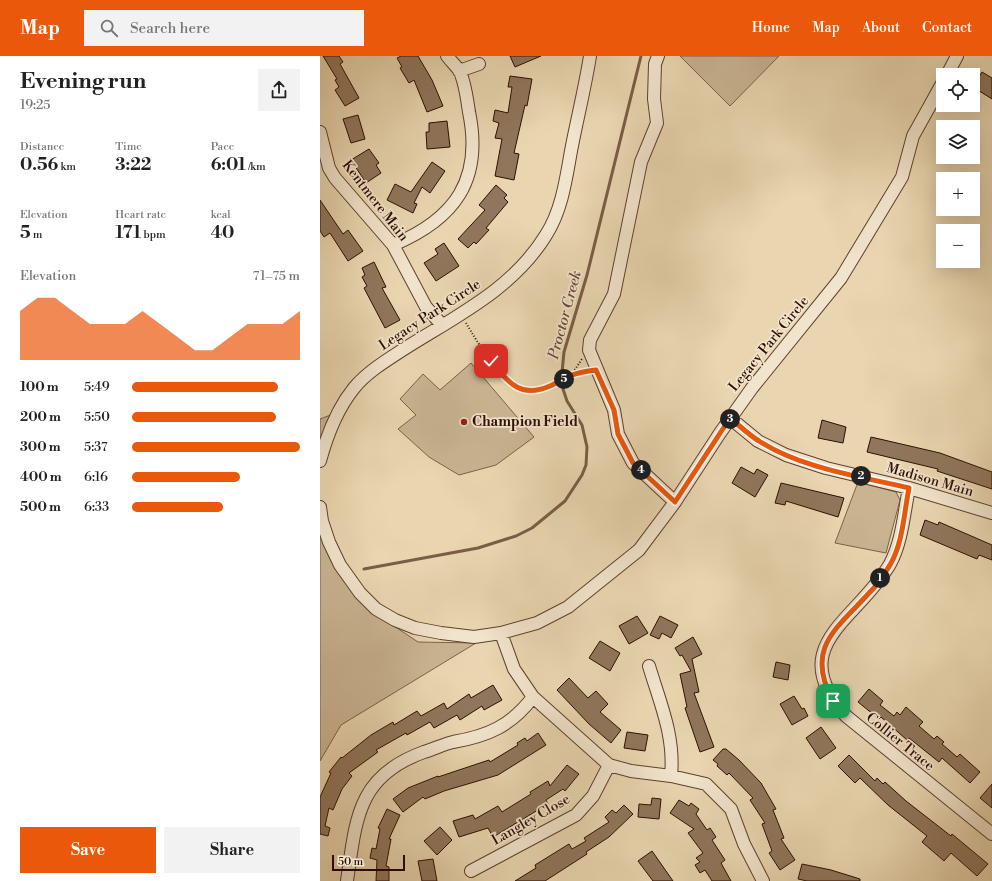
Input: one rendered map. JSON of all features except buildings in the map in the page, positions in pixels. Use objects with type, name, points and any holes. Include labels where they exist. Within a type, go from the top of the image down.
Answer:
[{"type":"street","points":[[393,246],[406,240],[437,221],[456,201],[468,178],[473,160],[472,126],[459,72],[447,56]]},
{"type":"street","name":"Legacy Park Circle","points":[[320,461],[327,437],[337,414],[355,387],[364,377],[442,325],[468,311],[513,276],[530,258],[547,234],[557,212],[568,172],[590,56]]},
{"type":"street","points":[[658,56],[655,64],[654,99],[658,123],[641,162],[614,294],[590,340],[589,350],[596,370],[614,410],[618,434],[633,463],[675,502]]},
{"type":"street","points":[[951,68],[958,56]]},
{"type":"street","points":[[459,72],[480,64]]},
{"type":"street","name":"Legacy Park Circle","points":[[320,507],[322,521],[329,542],[340,565],[360,593],[376,609],[415,628],[441,634],[474,638],[501,633],[537,623],[568,607],[639,550],[675,502],[730,418],[752,388],[841,278],[902,177],[913,136],[936,95]]},
{"type":"street","name":"Kentmere Main","points":[[320,132],[329,168],[335,178],[393,246],[426,307],[442,325]]},
{"type":"street","name":"Madison Main","points":[[730,418],[758,441],[786,455],[826,468],[909,488],[992,513]]},
{"type":"street","name":"Collier Trace","points":[[909,488],[898,542],[890,564],[871,592],[851,611],[831,634],[823,650],[822,672],[827,691],[833,701],[846,716],[992,834]]},
{"type":"street","points":[[501,633],[514,669],[533,697],[608,765],[631,771],[671,776],[706,784],[731,809],[744,844],[763,881]]},
{"type":"street","points":[[649,666],[670,735],[673,757],[671,776]]},
{"type":"street","points":[[347,881],[354,834],[361,808],[374,785],[385,774],[410,757],[452,743],[471,740],[490,733],[521,712],[533,697]]},
{"type":"street","name":"Langley Close","points":[[472,871],[576,815],[593,796],[608,765]]},
{"type":"path","points":[[466,323],[491,361],[512,386],[524,391],[534,391],[555,384],[572,375],[596,370]]},
{"type":"path","points":[[572,375],[589,350]]},
{"type":"shaded area","points":[[680,56],[779,56],[730,106]]},
{"type":"shaded area","name":"Champion Field","points":[[471,363],[534,437],[496,465],[459,475],[429,457],[398,429],[416,415],[400,399],[423,374],[440,390]]},
{"type":"shaded area","points":[[341,411],[320,450],[320,419]]},
{"type":"shaded area","points":[[858,482],[896,492],[900,500],[886,553],[835,543]]},
{"type":"shaded area","points":[[320,513],[331,555],[364,606],[418,642],[476,643],[341,725],[320,761]]},
{"type":"waterway","name":"Proctor Creek","points":[[364,569],[478,548],[516,536],[532,528],[565,501],[582,475],[586,465],[587,447],[582,425],[567,401],[561,383],[564,352],[587,275],[641,56]]},
{"type":"place","name":"Champion Field","points":[[464,422]]},
{"type":"route","points":[[491,361],[512,386],[524,391],[534,391],[549,386],[572,375],[596,370],[614,410],[618,434],[633,463],[675,502],[730,418],[758,441],[786,455],[826,468],[909,488],[898,542],[890,564],[871,592],[851,611],[831,634],[823,650],[822,672],[827,691],[833,701]]}]
